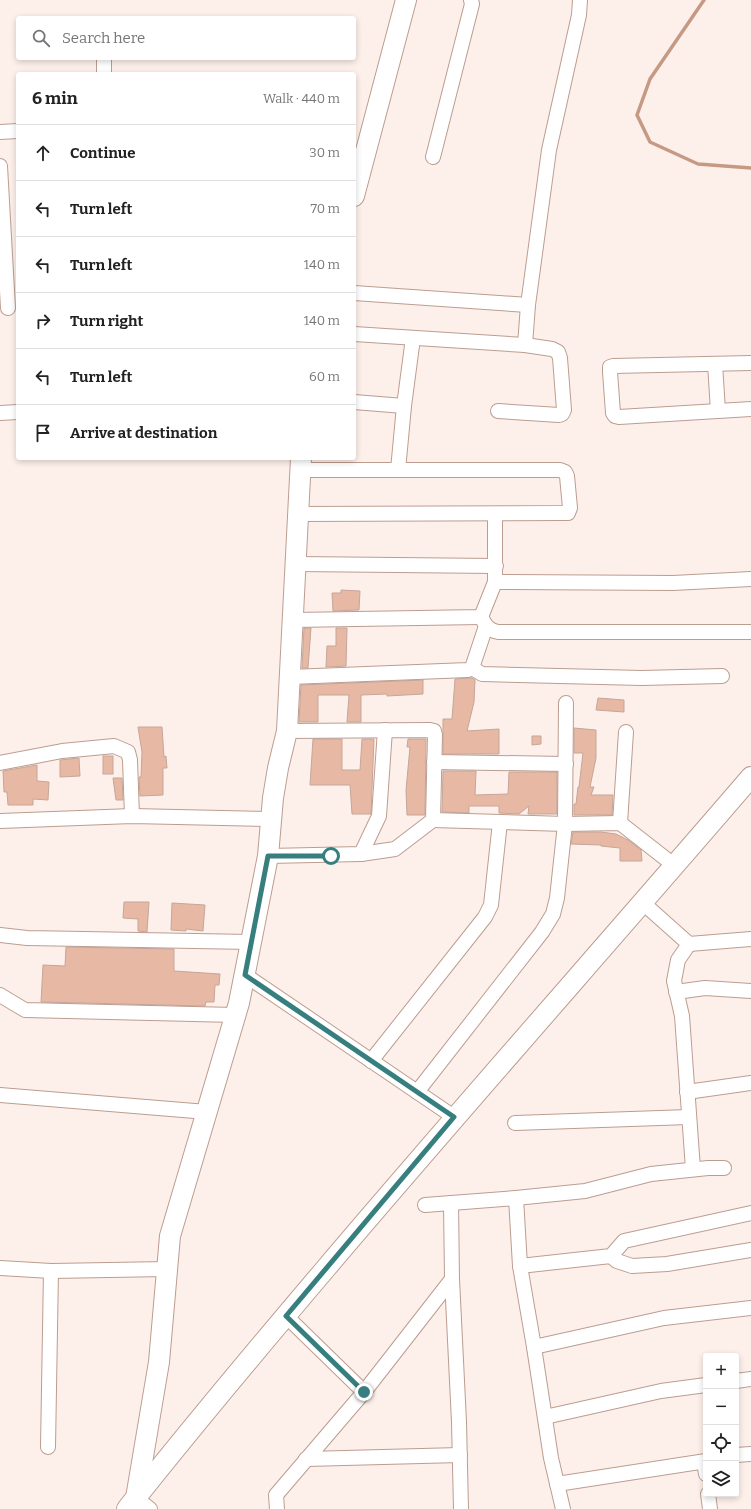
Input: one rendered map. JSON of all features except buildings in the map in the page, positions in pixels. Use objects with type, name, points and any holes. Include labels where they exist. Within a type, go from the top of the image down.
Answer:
[{"type":"main road","points":[[356,188],[406,0]]},
{"type":"main road","points":[[138,1505],[159,1362],[170,1236],[236,1015],[268,856],[273,798],[278,768],[287,731],[300,464]]},
{"type":"main road","points":[[138,1505],[286,1316],[454,1117],[643,903],[751,776]]},
{"type":"street","points":[[433,157],[472,4],[471,0]]},
{"type":"street","points":[[525,345],[528,305],[549,150],[579,15],[580,0]]},
{"type":"street","points":[[104,60],[104,72]]},
{"type":"street","points":[[0,132],[16,131]]},
{"type":"street","points":[[0,166],[8,308]]},
{"type":"street","points":[[356,293],[528,305]]},
{"type":"street","points":[[356,334],[525,345],[552,349],[558,352],[560,358],[564,410],[562,414],[498,411]]},
{"type":"street","points":[[398,470],[404,406],[413,338]]},
{"type":"street","points":[[751,363],[610,367],[613,413],[619,418],[751,409]]},
{"type":"street","points":[[715,364],[718,411]]},
{"type":"street","points":[[356,402],[404,406]]},
{"type":"street","points":[[0,413],[16,412]]},
{"type":"street","points":[[298,514],[568,513],[570,508],[567,476],[565,472],[560,470],[398,470],[300,464]]},
{"type":"street","points":[[472,668],[483,621],[495,582],[496,514]]},
{"type":"street","points":[[296,564],[496,566]]},
{"type":"street","points":[[495,582],[672,583],[751,579]]},
{"type":"street","points":[[293,620],[483,621],[491,630],[498,632],[751,632]]},
{"type":"street","points":[[290,677],[468,670],[472,668]]},
{"type":"street","points":[[472,668],[482,674],[642,678],[722,676]]},
{"type":"street","points":[[417,1092],[542,932],[553,914],[557,898],[565,824],[566,703]]},
{"type":"street","points":[[361,854],[379,816],[385,730]]},
{"type":"street","points":[[287,731],[434,731],[433,820]]},
{"type":"street","points":[[620,823],[626,732]]},
{"type":"street","points":[[0,763],[62,751],[114,746],[121,748],[128,752],[130,760],[132,816]]},
{"type":"street","points":[[434,762],[566,764]]},
{"type":"street","points":[[0,820],[132,816],[272,819]]},
{"type":"street","points":[[268,856],[361,854],[395,849],[433,820],[565,824],[620,823],[675,866]]},
{"type":"street","points":[[372,1061],[485,917],[491,905],[500,822]]},
{"type":"street","points":[[643,903],[689,944],[751,939]]},
{"type":"street","points":[[674,930],[678,960],[674,981],[682,1016],[693,1169]]},
{"type":"street","points":[[0,935],[27,938],[251,942]]},
{"type":"street","points":[[678,960],[689,944]]},
{"type":"street","points":[[245,975],[454,1117]]},
{"type":"street","points":[[676,992],[705,988],[751,990]]},
{"type":"street","points":[[0,995],[25,1010],[236,1015]]},
{"type":"street","points":[[687,1092],[751,1083]]},
{"type":"street","points":[[0,1096],[207,1112]]},
{"type":"street","points":[[515,1123],[689,1116]]},
{"type":"street","points":[[425,1205],[585,1191],[651,1174],[693,1169],[724,1168]]},
{"type":"street","points":[[516,1198],[520,1266],[551,1458],[563,1509]]},
{"type":"street","points":[[451,1203],[452,1279],[461,1509]]},
{"type":"street","points":[[520,1266],[611,1256],[624,1241],[751,1213]]},
{"type":"street","points":[[611,1256],[617,1261],[632,1266],[667,1264],[751,1250]]},
{"type":"street","points":[[0,1268],[51,1271],[167,1269]]},
{"type":"street","points":[[48,1447],[51,1271]]},
{"type":"street","points":[[277,1509],[276,1495],[364,1392],[452,1279]]},
{"type":"street","points":[[534,1347],[664,1318],[751,1308]]},
{"type":"street","points":[[286,1316],[364,1392]]},
{"type":"street","points":[[739,1381],[751,1380]]},
{"type":"street","points":[[545,1417],[661,1391],[703,1385]]},
{"type":"street","points":[[739,1455],[751,1454]]},
{"type":"street","points":[[306,1459],[460,1455]]},
{"type":"street","points":[[557,1484],[703,1466]]},
{"type":"street","points":[[708,1497],[710,1509]]},
{"type":"waterway","points":[[704,0],[650,79],[637,115],[650,142],[698,164],[751,168]]},
{"type":"route","points":[[331,856],[268,856],[245,975],[454,1117],[286,1316],[364,1392]]}]
